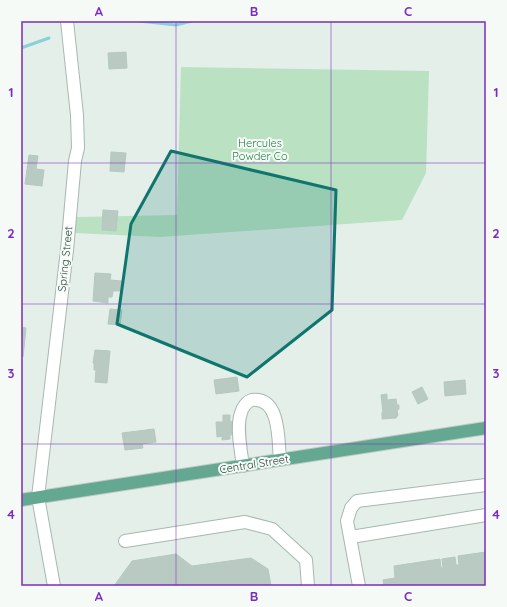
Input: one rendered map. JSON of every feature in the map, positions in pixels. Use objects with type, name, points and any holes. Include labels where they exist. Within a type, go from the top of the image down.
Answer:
[{"type":"main road","name":"Central Street","points":[[21,500],[486,428]]},
{"type":"street","name":"Spring Street","points":[[54,586],[38,497],[67,250],[75,161],[78,148],[77,115],[67,21]]},
{"type":"street","points":[[243,466],[239,422],[245,405],[250,401],[259,400],[268,405],[275,414],[280,460]]},
{"type":"street","points":[[359,586],[348,521],[351,508],[357,501],[486,485]]},
{"type":"street","points":[[351,537],[486,515]]},
{"type":"street","points":[[125,541],[245,522],[272,529],[306,560],[308,586]]},
{"type":"highlighted area","points":[[171,151],[336,190],[332,310],[247,377],[117,324],[131,224]]},
{"type":"green space","name":"Hercules Powder Co","points":[[181,67],[429,71],[426,173],[402,220],[160,237],[74,233],[76,217],[177,215]]},
{"type":"building","points":[[126,52],[127,68],[109,69],[108,53]]},
{"type":"building","points":[[111,152],[126,153],[124,172],[110,171]]},
{"type":"building","points":[[29,155],[38,156],[36,169],[44,170],[42,186],[25,184]]},
{"type":"building","points":[[103,210],[118,211],[116,231],[102,230]]},
{"type":"building","points":[[95,273],[111,274],[110,280],[122,281],[121,291],[113,291],[112,297],[108,297],[108,303],[93,301]]},
{"type":"building","points":[[110,309],[122,310],[120,325],[108,324]]},
{"type":"building","points":[[21,327],[26,328],[23,357],[21,357]]},
{"type":"building","points":[[95,350],[110,351],[107,383],[95,382],[96,370],[94,370],[93,363]]},
{"type":"building","points":[[237,377],[239,391],[216,394],[214,380]]},
{"type":"building","points":[[465,380],[466,394],[445,396],[444,382]]},
{"type":"building","points":[[422,387],[428,399],[418,404],[412,392]]},
{"type":"building","points":[[387,394],[387,400],[396,399],[397,405],[399,405],[399,409],[397,410],[398,415],[396,418],[382,419],[383,412],[381,395]]},
{"type":"building","points":[[223,415],[230,415],[230,422],[234,421],[235,434],[230,435],[230,439],[222,440],[222,436],[217,437],[216,422],[223,422]]},
{"type":"building","points":[[154,429],[156,442],[142,444],[143,448],[125,450],[122,433]]},
{"type":"building","points":[[486,552],[486,586],[384,586],[383,580],[395,578],[394,566],[440,559],[441,568],[443,568],[442,559],[455,557],[456,565],[459,565],[458,556]]},
{"type":"building","points":[[176,554],[192,566],[251,558],[268,569],[271,586],[114,586],[132,561]]},
{"type":"waterway","points":[[139,21],[176,25],[192,21]]},
{"type":"waterway","points":[[21,48],[49,38]]}]
